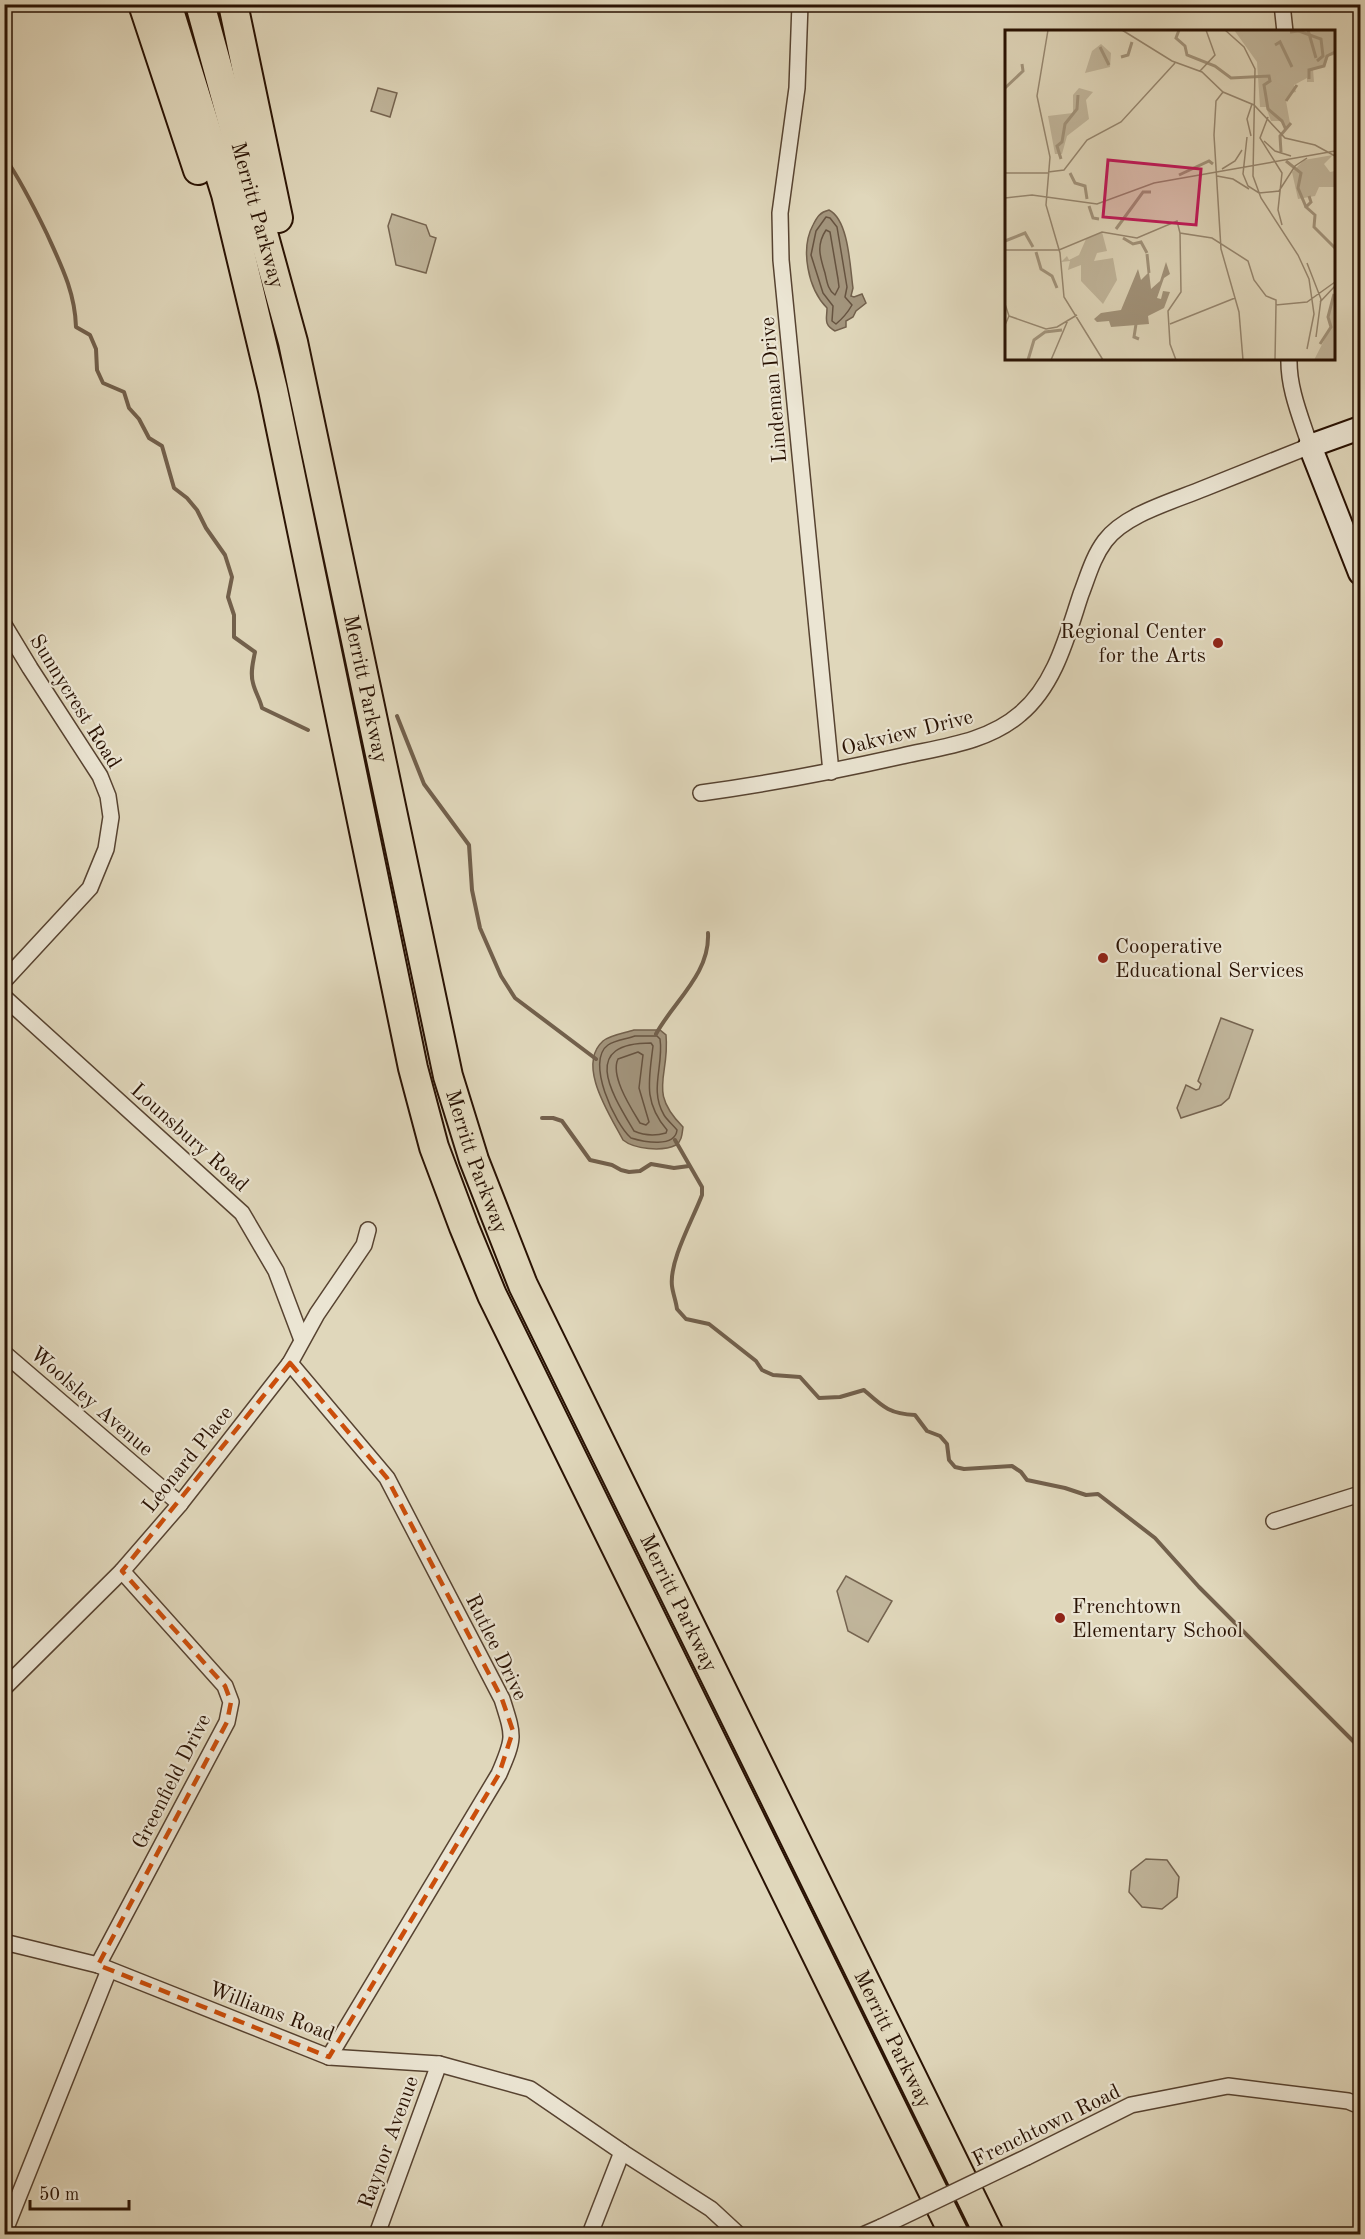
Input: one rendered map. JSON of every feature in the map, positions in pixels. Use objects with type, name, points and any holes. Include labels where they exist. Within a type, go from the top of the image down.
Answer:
[{"type":"highway","points":[[143,4],[196,162],[234,286],[274,450],[289,470]]},
{"type":"highway","name":"Merritt Parkway","points":[[167,4],[226,194],[255,310],[413,1068],[434,1147],[464,1227],[503,1317],[954,2235]]},
{"type":"highway","name":"Merritt Parkway","points":[[200,4],[293,342],[428,991],[448,1076],[474,1160],[523,1285],[989,2235]]},
{"type":"highway","points":[[233,4],[315,398],[314,441]]},
{"type":"main road","points":[[1360,429],[1310,446],[1360,573]]},
{"type":"street","name":"Lindeman Drive","points":[[800,4],[797,88],[780,213],[781,260],[831,772]]},
{"type":"street","points":[[1282,4],[1285,30]]},
{"type":"street","points":[[1289,360],[1290,380],[1295,401],[1310,446]]},
{"type":"street","name":"Oakview Drive","points":[[701,793],[831,772],[972,740],[1007,724],[1033,702],[1049,679],[1093,562],[1112,533],[1134,518],[1310,446]]},
{"type":"street","name":"Sunnycrest Road","points":[[4,624],[100,776],[108,796],[111,817],[105,849],[90,888],[4,981]]},
{"type":"street","name":"Lounsbury Road","points":[[4,997],[242,1213],[276,1271],[302,1340]]},
{"type":"street","name":"Leonard Place","points":[[4,1688],[122,1571],[180,1504],[290,1363],[316,1314],[364,1245],[368,1230]]},
{"type":"street","name":"Woolsley Avenue","points":[[4,1353],[180,1504]]},
{"type":"street","name":"Rutlee Drive","points":[[290,1363],[387,1478],[502,1699],[513,1731],[510,1748],[499,1774],[329,2057]]},
{"type":"street","points":[[1274,1521],[1360,1494]]},
{"type":"street","name":"Greenfield Drive","points":[[4,2233],[104,1968],[226,1722],[231,1702],[225,1686],[122,1571]]},
{"type":"street","name":"Williams Road","points":[[4,1942],[104,1968],[329,2057],[439,2064],[530,2090],[711,2209],[738,2235]]},
{"type":"street","name":"Raynor Avenue","points":[[377,2235],[439,2064]]},
{"type":"street","name":"Frenchtown Road","points":[[865,2235],[1131,2105],[1228,2086],[1348,2101],[1360,2106]]},
{"type":"street","points":[[590,2235],[622,2152]]},
{"type":"highlighted area","points":[[290,1363],[387,1478],[502,1699],[513,1731],[499,1774],[329,2057],[98,1965],[227,1722],[231,1702],[225,1686],[122,1571]]},
{"type":"shaded area","points":[[378,88],[397,93],[390,117],[371,111]]},
{"type":"shaded area","points":[[392,214],[426,225],[430,236],[436,238],[426,273],[396,265],[388,226]]},
{"type":"shaded area","points":[[1221,1018],[1253,1030],[1229,1098],[1221,1105],[1181,1118],[1177,1108],[1186,1085],[1196,1090],[1199,1089],[1201,1084],[1198,1081]]},
{"type":"shaded area","points":[[846,1576],[892,1601],[868,1642],[848,1631],[837,1591]]},
{"type":"shaded area","points":[[1146,1859],[1167,1860],[1179,1877],[1177,1897],[1162,1909],[1142,1907],[1129,1892],[1131,1871]]},
{"type":"water","points":[[829,210],[836,215],[845,234],[853,288],[851,296],[862,294],[866,303],[846,321],[846,327],[835,331],[827,324],[827,308],[820,300],[811,280],[807,257],[807,245],[813,225],[819,215]]},
{"type":"water","points":[[634,1030],[660,1030],[666,1035],[663,1093],[672,1114],[683,1127],[676,1145],[656,1149],[641,1147],[623,1140],[598,1090],[593,1063],[596,1051],[606,1039]]},
{"type":"waterway","points":[[4,156],[27,194],[57,257],[70,290],[76,327],[90,335],[96,349],[97,370],[103,383],[124,392],[129,408],[139,419],[149,438],[162,446],[174,488],[197,510],[206,528],[225,555],[232,577],[228,597],[234,615],[234,637],[255,652],[252,679],[262,708],[308,730]]},
{"type":"waterway","points":[[397,716],[424,784],[469,845],[472,890],[480,928],[501,976],[515,998],[596,1059]]},
{"type":"waterway","points":[[656,1034],[697,974],[707,948],[708,933]]},
{"type":"waterway","points":[[542,1118],[562,1121],[590,1160],[629,1172],[640,1171],[651,1164],[674,1168],[689,1166]]},
{"type":"waterway","points":[[675,1140],[702,1187],[702,1195],[682,1240],[672,1276],[677,1309],[686,1319],[709,1324],[756,1361],[762,1370],[773,1375],[800,1377],[819,1398],[840,1397],[864,1390],[892,1411],[915,1415],[927,1431],[940,1436],[947,1444],[949,1460],[955,1467],[964,1469],[1012,1466],[1027,1480],[1086,1495],[1098,1494],[1155,1538],[1199,1587],[1360,1748]]},
{"type":"place","name":"Regional Center for the Arts","points":[[1218,643]]},
{"type":"place","name":"Cooperative Educational Services","points":[[1103,958]]},
{"type":"place","name":"Frenchtown Elementary School","points":[[1060,1618]]}]
